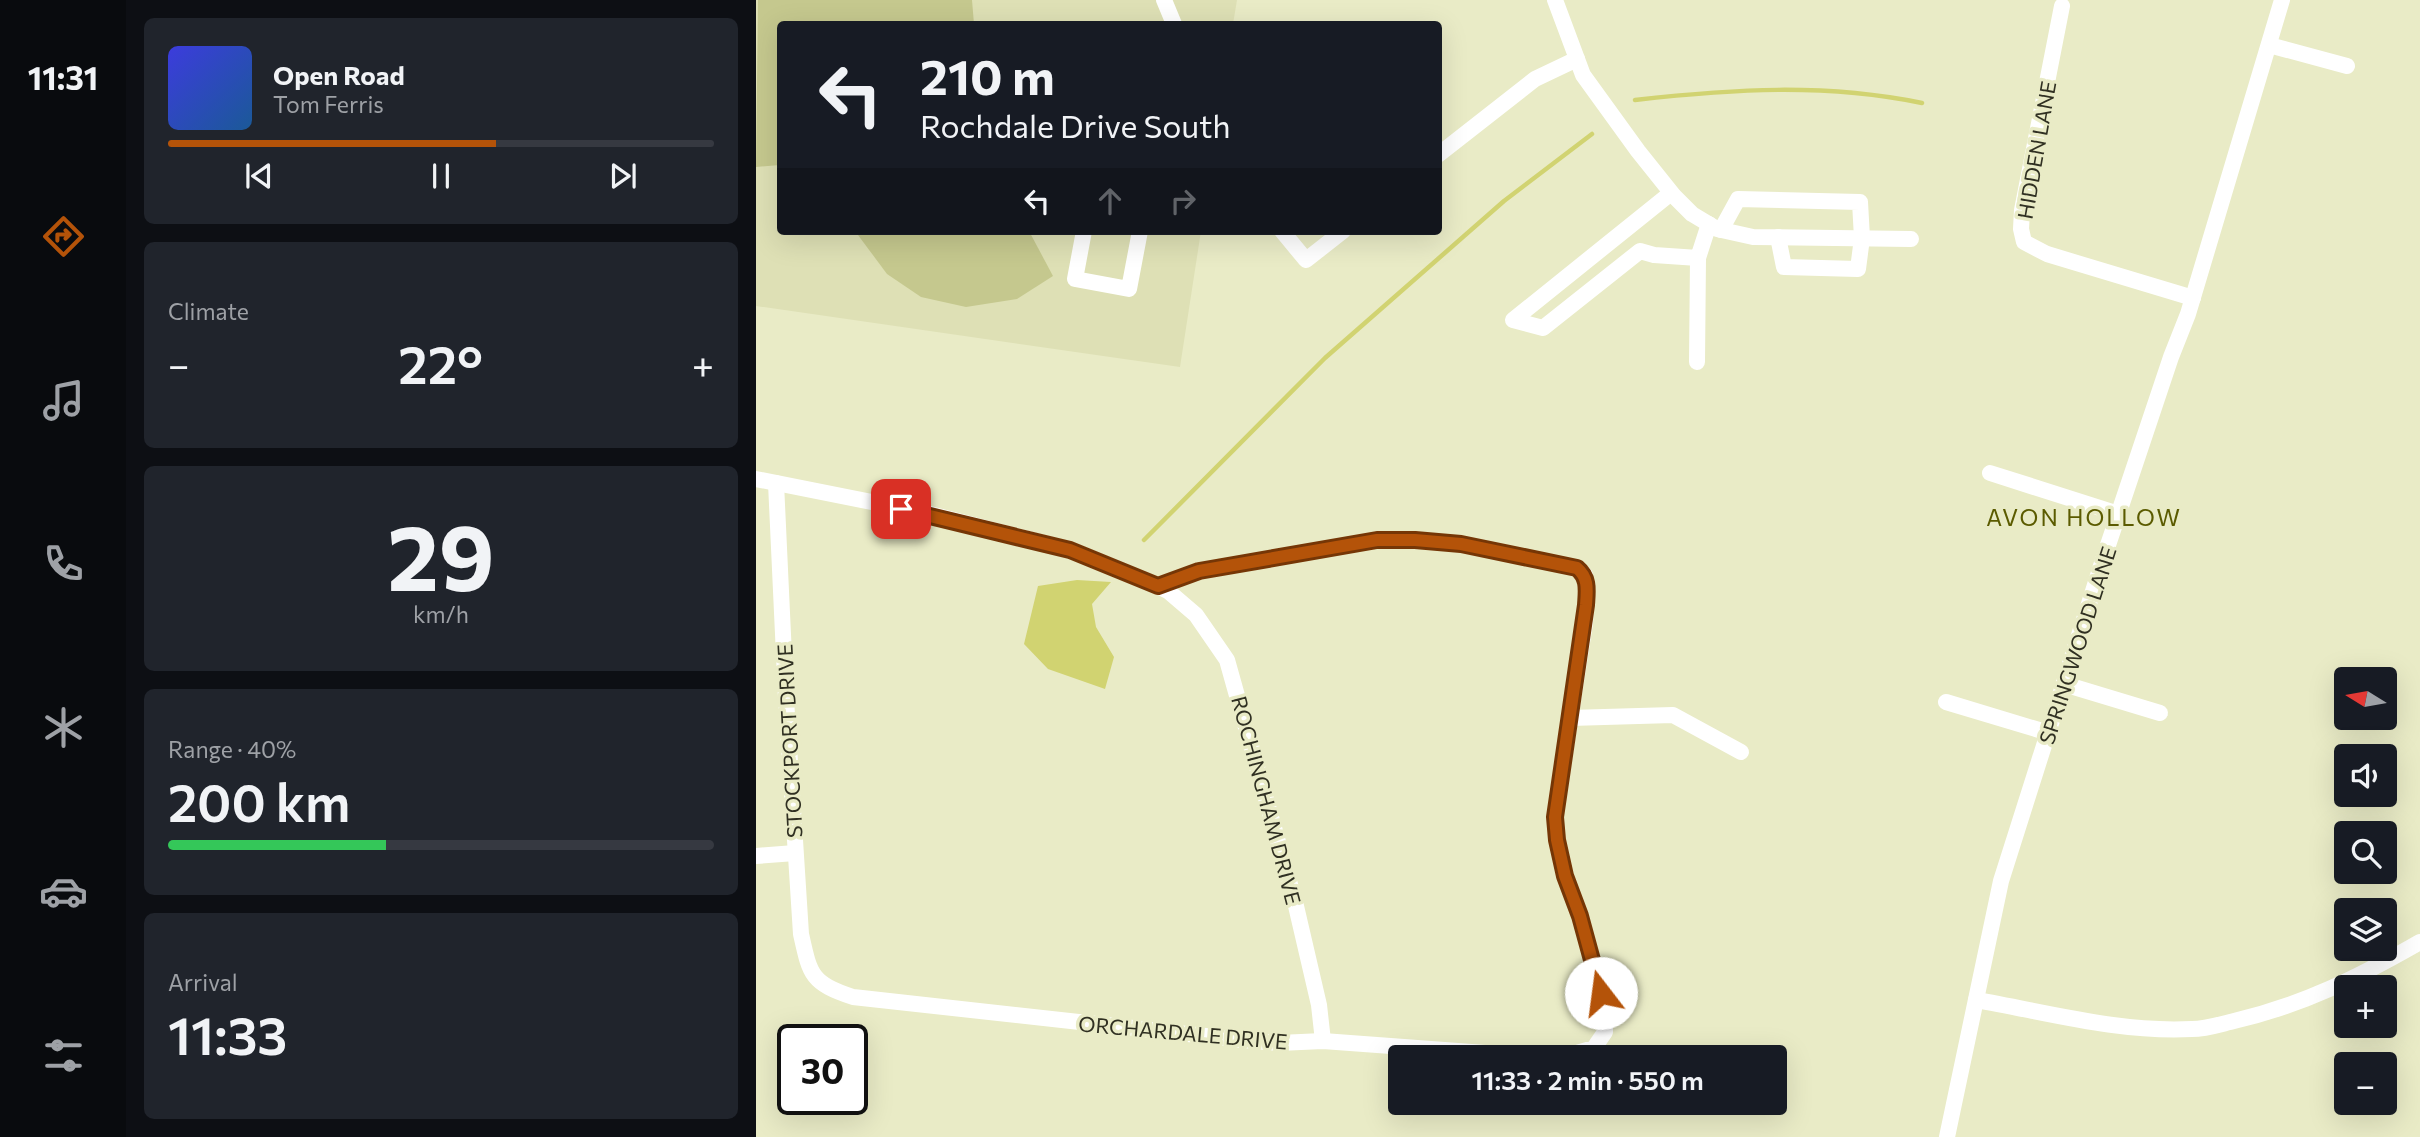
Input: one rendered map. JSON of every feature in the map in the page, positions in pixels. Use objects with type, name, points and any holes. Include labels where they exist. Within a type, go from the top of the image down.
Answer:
[{"type":"street","points":[[1164,0],[1173,21]]},
{"type":"street","points":[[1555,0],[1583,75],[1671,193],[1692,214],[1715,227],[1753,237],[1910,239]]},
{"type":"street","name":"SPRINGWOOD LANE","points":[[1947,1137],[2001,881],[2119,514],[2193,298],[2282,0]]},
{"type":"street","name":"HIDDEN LANE","points":[[2062,6],[2022,210],[2021,229],[2024,242],[2047,254],[2193,298]]},
{"type":"street","points":[[2269,45],[2347,66]]},
{"type":"street","points":[[1442,152],[1535,79],[1577,59]]},
{"type":"street","points":[[1671,193],[1513,320],[1543,328],[1640,251],[1654,255],[1698,258]]},
{"type":"street","points":[[1697,362],[1698,258],[1715,227],[1738,199],[1860,202],[1862,238],[1858,269],[1784,267],[1778,237]]},
{"type":"street","points":[[1083,235],[1075,279],[1129,289],[1139,235]]},
{"type":"street","points":[[1285,235],[1306,260],[1334,235]]},
{"type":"street","points":[[1990,473],[2119,514]]},
{"type":"street","name":"ROCHINGHAM DRIVE","points":[[756,479],[922,512],[1070,550],[1168,591],[1196,615],[1227,660],[1296,906],[1319,1005],[1323,1041]]},
{"type":"street","name":"STOCKPORT DRIVE","points":[[776,483],[801,934],[808,966],[816,979],[830,989]]},
{"type":"street","points":[[1158,586],[1199,571],[1377,540],[1461,544],[1558,563],[1577,568],[1585,575],[1587,588],[1584,623],[1555,817],[1565,876],[1580,916],[1605,1011],[1605,1032],[1596,1045]]},
{"type":"street","points":[[2064,684],[2160,713]]},
{"type":"street","points":[[1946,702],[2049,733]]},
{"type":"street","points":[[1570,718],[1673,715],[1741,752]]},
{"type":"street","points":[[756,856],[795,853]]},
{"type":"street","points":[[1976,1000],[2133,1028],[2194,1030],[2264,1014],[2328,992],[2420,943]]},
{"type":"street","name":"ORCHARDALE DRIVE","points":[[830,989],[853,997],[1150,1030],[1279,1043],[1323,1041],[1388,1046]]},
{"type":"shaded area","points":[[756,0],[1237,0],[1234,21],[777,21],[777,235],[1200,235],[1180,367],[756,306]]},
{"type":"shaded area","points":[[758,0],[972,0],[974,21],[777,21],[777,165],[756,167]]},
{"type":"shaded area","points":[[858,235],[1031,235],[1053,276],[1017,299],[966,307],[921,297],[887,274]]},
{"type":"shaded area","points":[[1077,580],[1111,582],[1092,604],[1096,627],[1114,657],[1105,689],[1048,669],[1024,644],[1038,586]]},
{"type":"waterway","points":[[1635,100],[1707,93],[1814,90],[1922,103]]},
{"type":"waterway","points":[[1144,540],[1325,358],[1504,201],[1592,134]]},
{"type":"district","name":"AVON HOLLOW","points":[[2084,517]]},
{"type":"route","points":[[901,509],[1070,550],[1158,586],[1199,571],[1377,540],[1461,544],[1577,568],[1585,575],[1586,605],[1555,817],[1565,876],[1580,916],[1601,993]]}]
